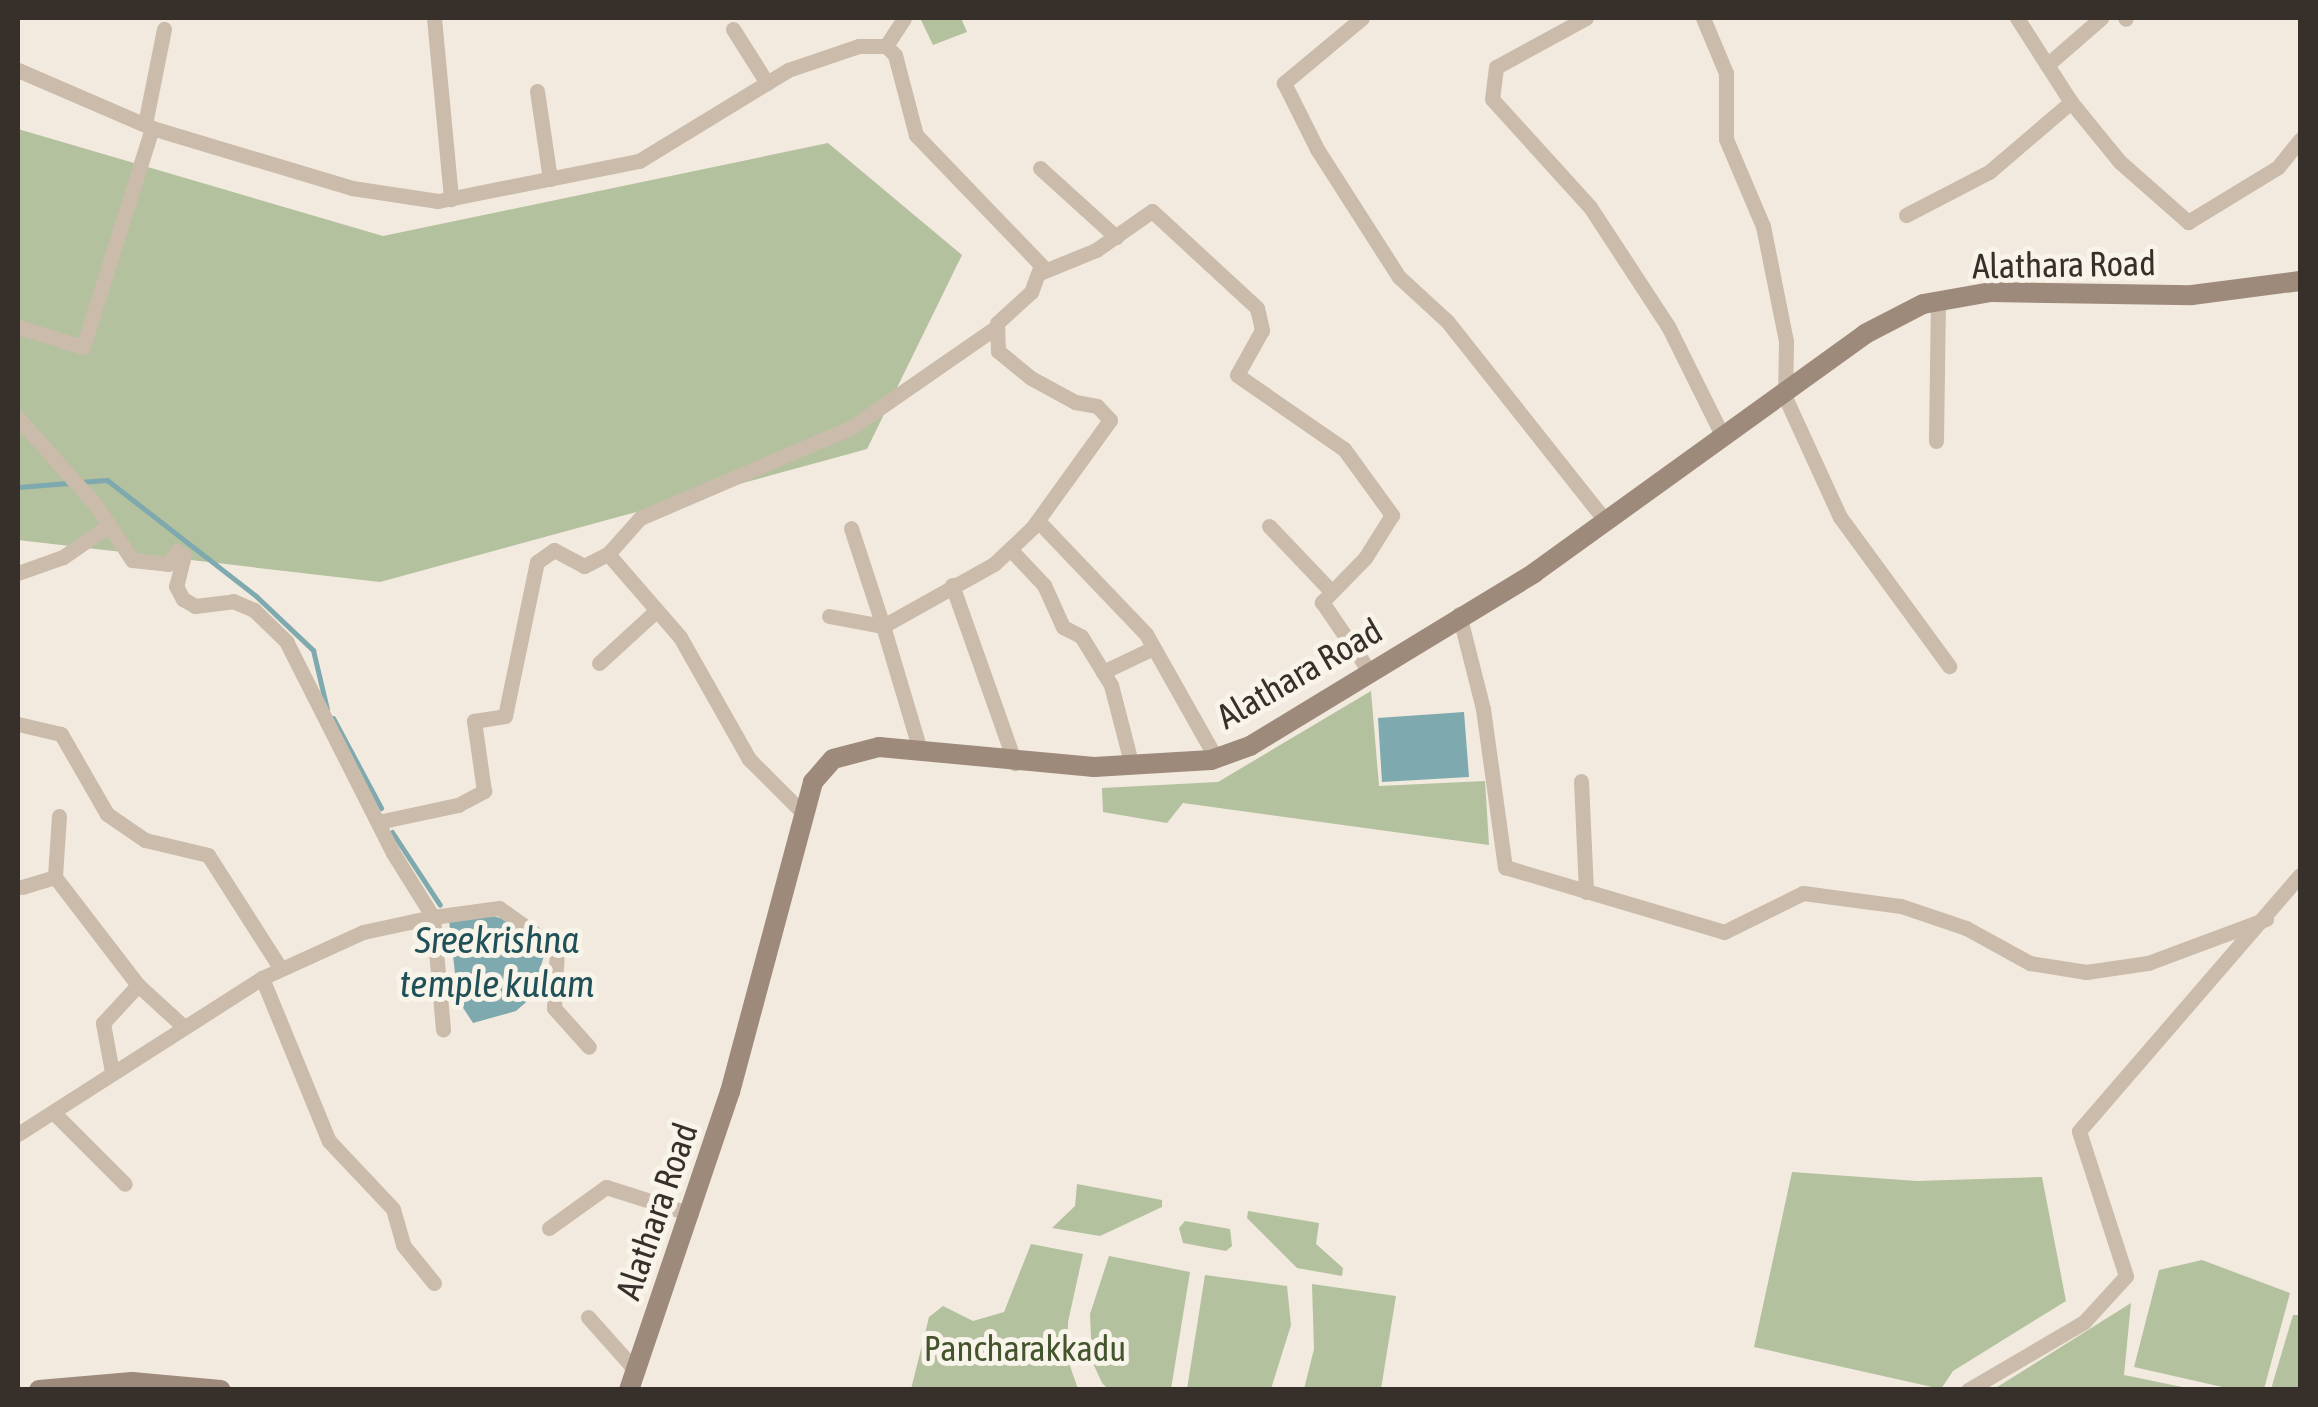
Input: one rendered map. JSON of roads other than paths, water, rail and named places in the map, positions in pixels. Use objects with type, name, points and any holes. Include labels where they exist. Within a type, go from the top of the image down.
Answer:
[{"type":"street","points":[[434,18],[450,199]]},
{"type":"street","points":[[886,46],[904,18]]},
{"type":"street","points":[[1362,18],[1284,83],[1317,149],[1399,276],[1446,321],[1603,518]]},
{"type":"street","points":[[1586,18],[1496,67],[1492,99],[1590,207],[1668,326],[1724,437]]},
{"type":"street","points":[[1703,18],[1726,73],[1726,140],[1763,226],[1786,341],[1785,397],[1840,517],[1949,666]]},
{"type":"street","points":[[2017,18],[2071,102],[2120,162],[2188,222],[2278,167],[2300,140]]},
{"type":"street","points":[[2048,65],[2101,18]]},
{"type":"street","points":[[18,326],[83,347],[148,126],[164,29]]},
{"type":"street","points":[[733,29],[767,83]]},
{"type":"street","points":[[18,70],[148,126],[352,188],[450,199],[639,161],[767,83],[859,46],[886,46],[895,56],[916,134],[1035,257],[1042,272]]},
{"type":"street","points":[[536,92],[550,179]]},
{"type":"street","points":[[1906,215],[1988,172],[2071,102]]},
{"type":"street","points":[[1040,168],[1116,237]]},
{"type":"street","points":[[378,822],[458,805],[484,791],[474,721],[505,716],[537,562],[554,550],[584,566],[608,554],[640,518],[852,427],[995,328],[1042,272],[1156,213],[1199,260],[1257,308],[1262,330],[1237,374],[1344,448],[1389,509],[1387,530],[1329,589],[1322,602],[1368,671]]},
{"type":"street","name":"Alathara Road","points":[[633,1380],[691,1214],[804,814],[819,772],[838,756],[920,748],[1016,763],[1132,766],[1216,758],[1250,746],[1459,614],[1534,573],[1603,518],[1785,397],[1865,334],[1938,302],[1991,292],[2192,295],[2300,281]]},
{"type":"street","points":[[1936,441],[1938,302]]},
{"type":"street","points":[[829,616],[883,626],[1010,549],[1038,521],[1110,420],[1097,406],[1075,402],[1004,359],[995,328]]},
{"type":"street","points":[[18,418],[84,492],[132,560],[148,567],[168,564],[177,551],[184,555],[176,586],[182,599],[195,606],[233,601],[254,610],[286,640],[378,822],[433,917],[444,1030]]},
{"type":"street","points":[[1038,521],[1153,648],[1216,758]]},
{"type":"street","points":[[18,573],[63,557],[108,526]]},
{"type":"street","points":[[1269,526],[1329,589]]},
{"type":"street","points":[[851,528],[920,748]]},
{"type":"street","points":[[1010,549],[1044,585],[1062,627],[1081,636],[1103,672],[1132,766]]},
{"type":"street","points":[[608,554],[680,637],[749,759],[804,814]]},
{"type":"street","points":[[952,585],[1016,763]]},
{"type":"street","points":[[598,662],[656,611]]},
{"type":"street","points":[[1459,614],[1483,708],[1505,867],[1724,932],[1803,893],[1901,906],[1966,928],[2030,963],[2086,972],[2148,963],[2266,919]]},
{"type":"street","points":[[1103,672],[1153,648]]},
{"type":"street","points":[[18,724],[61,734],[107,814],[144,840],[208,855],[280,969]]},
{"type":"street","points":[[1581,781],[1586,892]]},
{"type":"street","points":[[59,816],[56,878],[138,986],[184,1027]]},
{"type":"street","points":[[22,887],[56,878]]},
{"type":"street","points":[[1968,1390],[2084,1322],[2126,1276],[2078,1131],[2298,884]]},
{"type":"street","points":[[18,1134],[262,978],[363,932],[433,917],[499,908],[558,948],[554,1008],[589,1047]]},
{"type":"street","points":[[262,978],[329,1141],[393,1208],[402,1245],[434,1283]]},
{"type":"street","points":[[112,1072],[103,1023],[138,986]]},
{"type":"street","points":[[54,1113],[125,1184]]},
{"type":"street","points":[[548,1228],[606,1187],[691,1214]]},
{"type":"street","points":[[588,1316],[633,1380]]},
{"type":"street","points":[[38,1390],[132,1382],[222,1390]]},
{"type":"water","points":[[1464,712],[1469,777],[1382,782],[1378,718]]},
{"type":"water","name":"Sreekrishna temple kulam","points":[[493,916],[536,928],[547,945],[532,997],[516,1011],[473,1023],[458,1000],[449,920]]},
{"type":"waterway","points":[[80,482],[107,480],[256,596],[313,650],[327,709]]},
{"type":"waterway","points":[[18,487],[69,483]]},
{"type":"waterway","points":[[333,718],[381,808]]},
{"type":"waterway","points":[[392,832],[440,905]]},
{"type":"park label","name":"Pancharakkadu","points":[[1025,1348]]}]
